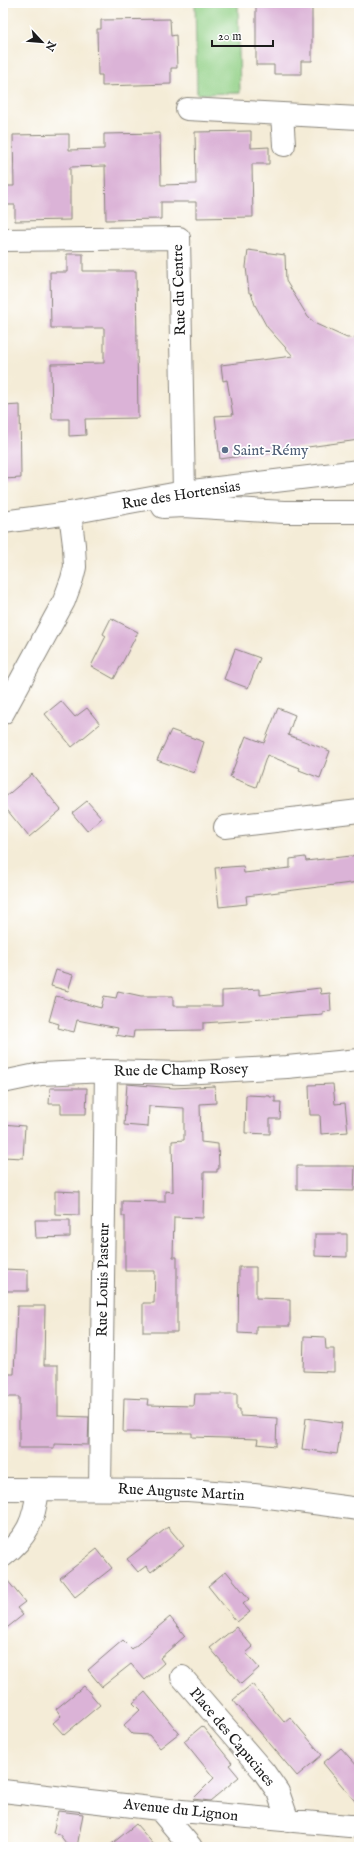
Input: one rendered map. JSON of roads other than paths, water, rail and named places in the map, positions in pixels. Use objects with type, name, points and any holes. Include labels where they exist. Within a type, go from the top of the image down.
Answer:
[{"type":"street","points":[[187,109],[359,118]]},
{"type":"street","points":[[282,114],[284,145]]},
{"type":"street","name":"Rue du Centre","points":[[3,240],[178,238],[184,492]]},
{"type":"street","name":"Rue des Hortensias","points":[[3,522],[70,513],[184,492],[359,471]]},
{"type":"street","points":[[3,713],[64,601],[72,579],[75,567],[70,513],[184,506],[284,512],[359,512]]},
{"type":"street","points":[[226,827],[359,811]]},
{"type":"street","name":"Rue de Champ Rosey","points":[[3,1082],[41,1074],[106,1071],[182,1073],[287,1067],[359,1060]]},
{"type":"street","name":"Rue Louis Pasteur","points":[[100,1488],[106,1071]]},
{"type":"street","name":"Rue Auguste Martin","points":[[3,1489],[38,1490],[100,1488],[188,1490],[254,1495],[359,1509]]},
{"type":"street","points":[[3,1556],[26,1533],[32,1521],[38,1490]]},
{"type":"street","name":"Place des Capucines","points":[[182,1677],[264,1772],[278,1792],[288,1821]]},
{"type":"street","name":"Avenue du Lignon","points":[[3,1791],[158,1809],[359,1826]]},
{"type":"street","points":[[158,1809],[191,1847]]},
{"type":"place","name":"Saint-Rémy","points":[[225,450]]}]
